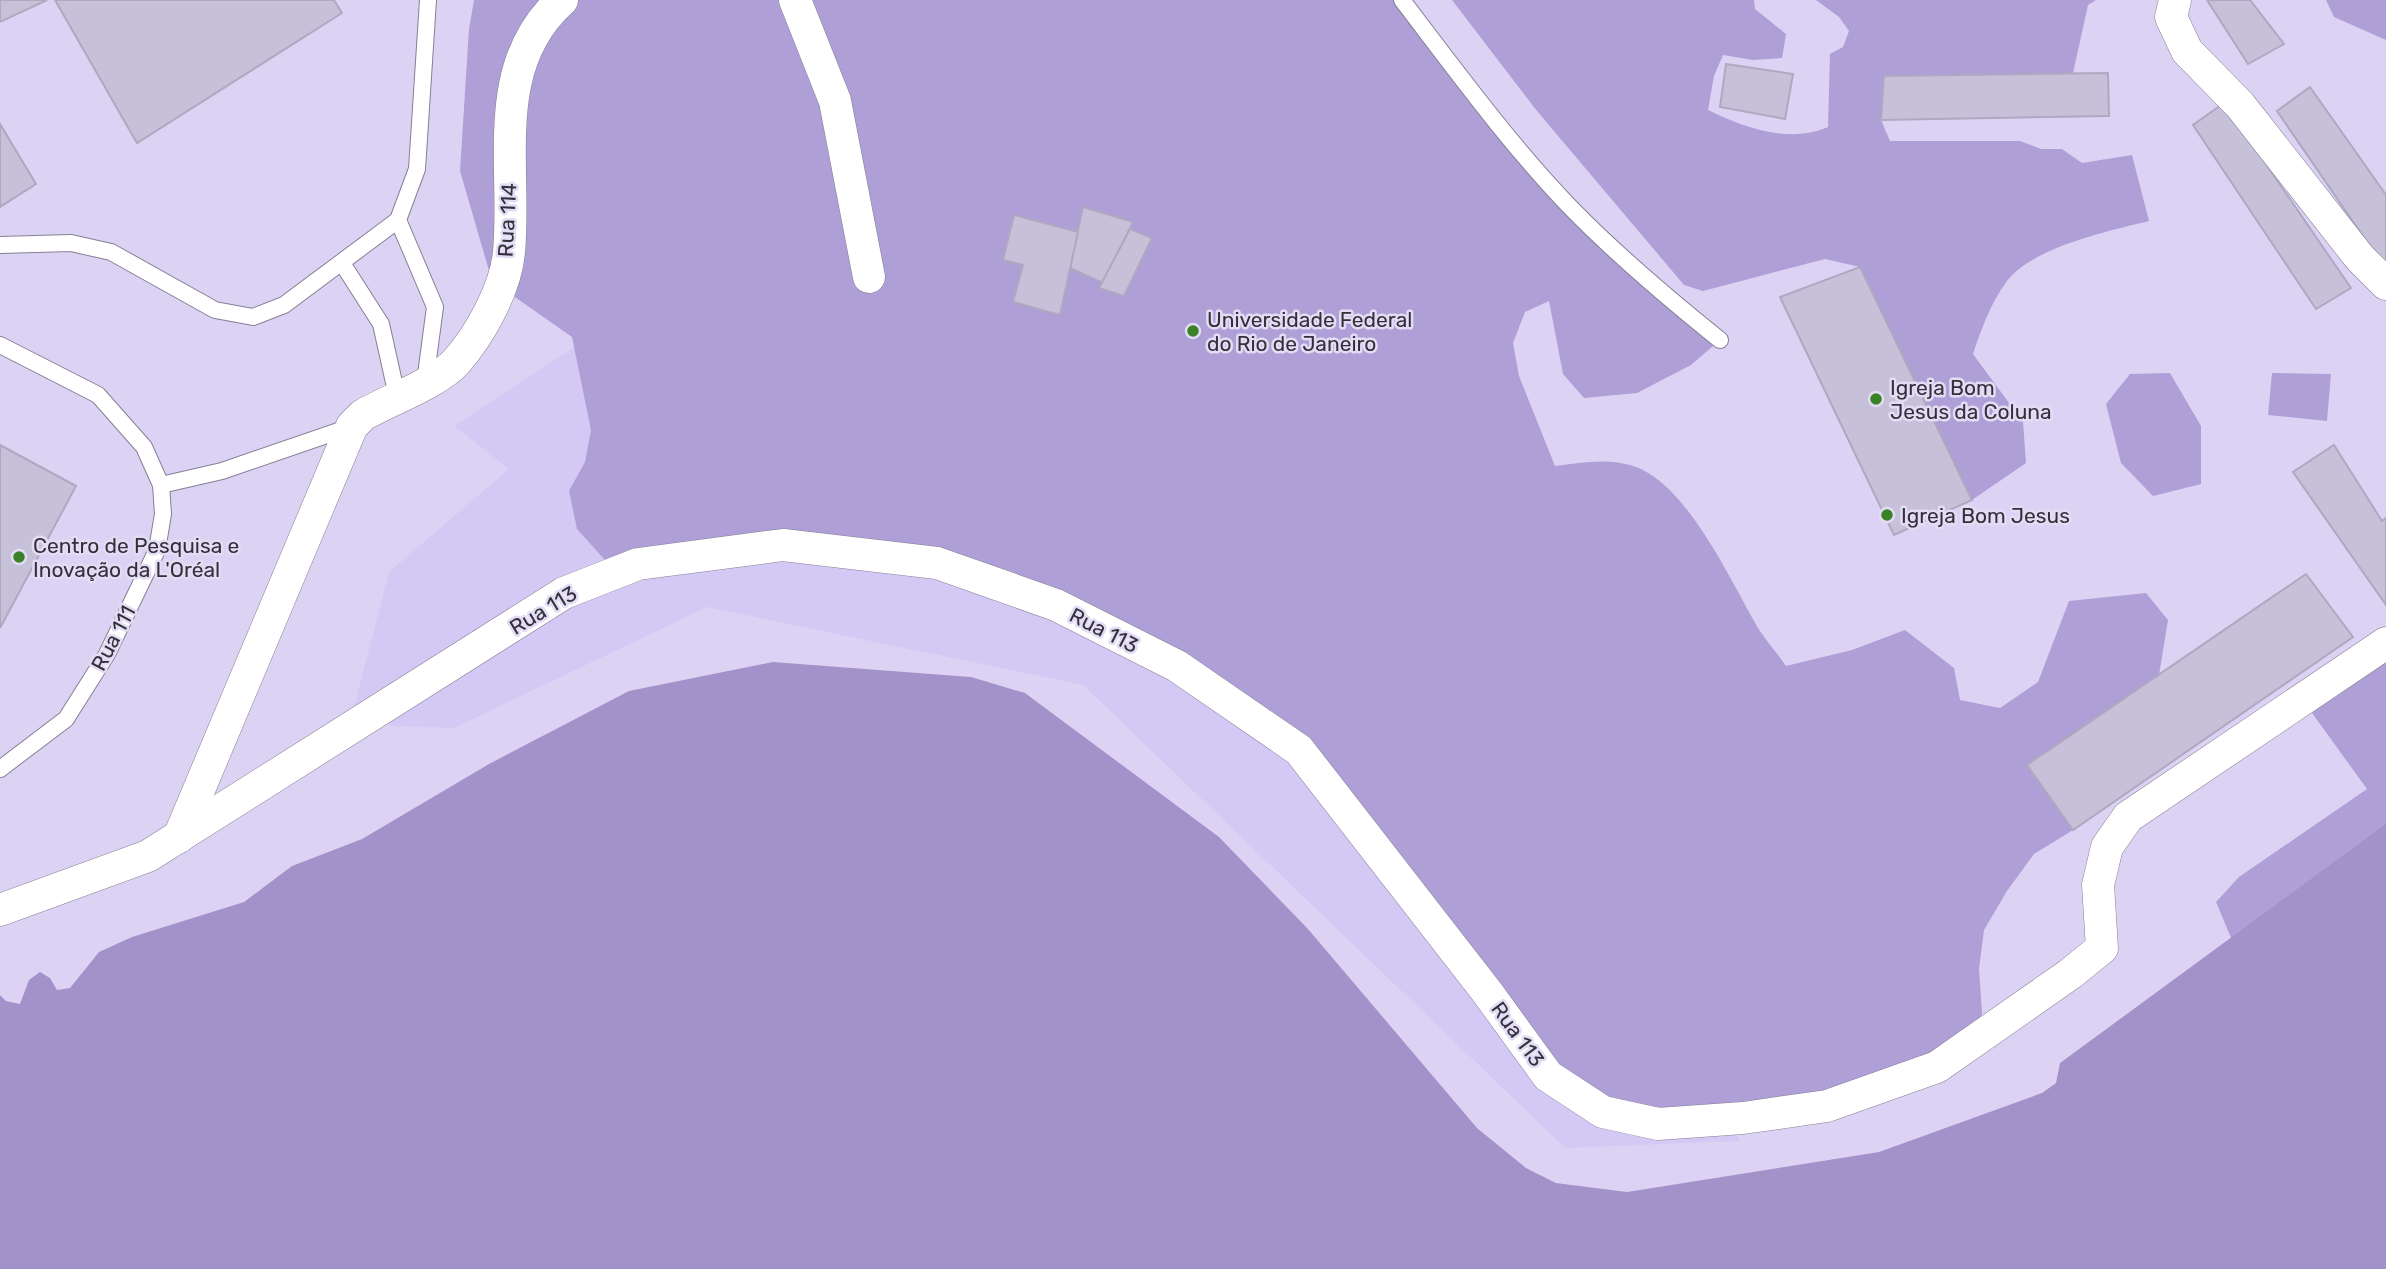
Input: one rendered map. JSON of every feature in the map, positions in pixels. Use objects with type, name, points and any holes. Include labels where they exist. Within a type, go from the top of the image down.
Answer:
[{"type":"street","name":"Rua 114","points":[[352,426],[363,415],[425,382],[454,363],[489,316],[509,255],[509,116],[522,60],[540,20],[562,0]]},
{"type":"street","points":[[794,0],[835,101],[869,277]]},
{"type":"street","points":[[2175,0],[2171,17],[2187,51],[2240,105],[2360,258],[2386,284]]},
{"type":"street","points":[[179,837],[352,426]]},
{"type":"street","name":"Rua 113","points":[[0,910],[148,856],[564,593],[638,564],[783,545],[937,563],[1056,605],[1177,666],[1299,750],[1548,1076],[1603,1112],[1658,1124],[1743,1118],[1827,1106],[1937,1067],[2070,974],[2102,948],[2098,885],[2107,847],[2128,817],[2386,643]]},
{"type":"lane","points":[[0,245],[71,243],[111,252],[215,310],[253,317],[284,305],[398,220],[416,169],[428,0]]},
{"type":"lane","points":[[1402,0],[1503,133],[1573,210],[1648,281],[1720,340]]},
{"type":"lane","points":[[398,220],[435,307],[425,382]]},
{"type":"lane","points":[[342,263],[381,324],[397,396]]},
{"type":"lane","name":"Rua 111","points":[[0,345],[98,395],[144,447],[161,485],[163,514],[157,550],[107,654],[66,719],[0,768]]},
{"type":"lane","points":[[161,485],[222,471],[352,426]]},
{"type":"shaded area","name":"Universidade Federal do Rio de Janeiro","points":[[0,0],[2386,0],[2386,824],[2060,1063],[2056,1083],[2042,1093],[1879,1152],[1627,1192],[1556,1183],[1526,1168],[1477,1128],[1308,929],[1219,837],[1025,693],[971,677],[773,662],[489,764],[362,839],[292,866],[244,902],[132,937],[99,952],[70,988],[57,990],[50,978],[29,980],[20,1004],[6,1001],[0,995]]},
{"type":"shaded area","points":[[474,0],[1402,0],[1573,210],[1720,340],[1691,365],[1637,393],[1584,398],[1563,374],[1549,301],[1525,312],[1513,343],[1519,376],[1555,466],[1592,462],[1621,463],[1651,475],[1670,491],[1706,536],[1760,631],[1786,666],[1852,650],[1905,630],[1954,668],[1960,700],[2000,708],[2038,682],[2069,601],[2146,593],[2168,620],[2159,675],[2028,765],[2073,830],[2034,854],[2007,891],[1984,930],[1979,969],[1982,1012],[1979,1038],[1827,1106],[1658,1124],[1548,1076],[1299,750],[1056,605],[783,545],[638,564],[605,560],[577,529],[569,491],[585,462],[591,430],[572,337],[492,281],[460,171],[469,29]]},
{"type":"shaded area","points":[[1234,0],[1740,1141],[1565,1148],[1083,685],[707,607],[454,728],[393,726],[353,711],[389,572],[509,469],[454,426],[588,338]]},
{"type":"shaded area","points":[[1452,0],[1754,0],[1755,9],[1786,34],[1782,58],[1753,60],[1723,55],[1714,76],[1708,110],[1767,132],[1798,134],[1828,127],[1830,54],[1843,47],[1849,31],[1839,17],[1816,0],[2096,0],[2088,5],[2073,73],[1884,77],[1881,120],[1890,141],[2020,141],[2041,149],[2062,149],[2082,163],[2132,155],[2149,221],[2073,242],[2019,269],[1996,298],[1976,345],[1973,354],[2023,422],[2026,463],[1972,500],[1860,267],[1825,259],[1703,291],[1684,285],[1537,111]]},
{"type":"shaded area","points":[[2326,0],[2386,0],[2386,40],[2334,17]]},
{"type":"shaded area","points":[[2170,373],[2201,426],[2201,484],[2153,496],[2121,463],[2106,404],[2130,374]]},
{"type":"shaded area","points":[[2272,373],[2331,374],[2327,421],[2268,415]]},
{"type":"shaded area","points":[[2386,643],[2386,886],[2237,952],[2216,902],[2239,877],[2367,789],[2312,713]]},
{"type":"shaded area","points":[[773,662],[971,677],[1025,693],[1219,837],[1308,929],[1477,1128],[1526,1168],[1556,1183],[1627,1192],[1879,1152],[2042,1093],[2056,1083],[2060,1063],[2386,824],[2386,1269],[0,1269],[0,995],[6,1001],[20,1004],[29,980],[40,972],[50,978],[57,990],[70,988],[99,952],[132,937],[244,902],[292,866],[362,839],[489,764],[629,691]]},
{"type":"building","points":[[0,0],[47,0],[0,22]]},
{"type":"building","points":[[55,0],[334,0],[342,13],[137,143]]},
{"type":"building","points":[[2207,0],[2250,0],[2284,44],[2248,64]]},
{"type":"building","points":[[1726,64],[1793,74],[1785,119],[1720,107]]},
{"type":"building","points":[[2108,73],[2109,116],[1881,120],[1884,76]]},
{"type":"building","points":[[2310,87],[2386,195],[2386,261],[2382,264],[2277,111]]},
{"type":"building","points":[[2224,103],[2351,288],[2316,309],[2193,125]]},
{"type":"building","points":[[0,124],[36,184],[0,207]]},
{"type":"building","points":[[1083,207],[1133,222],[1103,283],[1070,268]]},
{"type":"building","points":[[1014,215],[1078,232],[1060,315],[1013,302],[1023,265],[1003,260]]},
{"type":"building","points":[[1130,229],[1152,238],[1124,296],[1099,288]]},
{"type":"building","name":"Igreja Bom Jesus da Coluna","points":[[1860,267],[1972,500],[1894,535],[1780,297]]},
{"type":"building","name":"Centro de Pesquisa e Inovação da L'Oréal","points":[[0,445],[76,486],[0,628]]},
{"type":"building","points":[[2334,445],[2382,521],[2386,518],[2386,605],[2293,472]]},
{"type":"building","points":[[2306,574],[2353,637],[2073,830],[2027,765]]},
{"type":"place","name":"Universidade Federal do Rio de Janeiro","points":[[1193,331]]},
{"type":"place","name":"Igreja Bom Jesus da Coluna","points":[[1876,399]]},
{"type":"place","name":"Igreja Bom Jesus","points":[[1887,515]]},
{"type":"place","name":"Centro de Pesquisa e Inovação da L'Oréal","points":[[19,557]]}]
